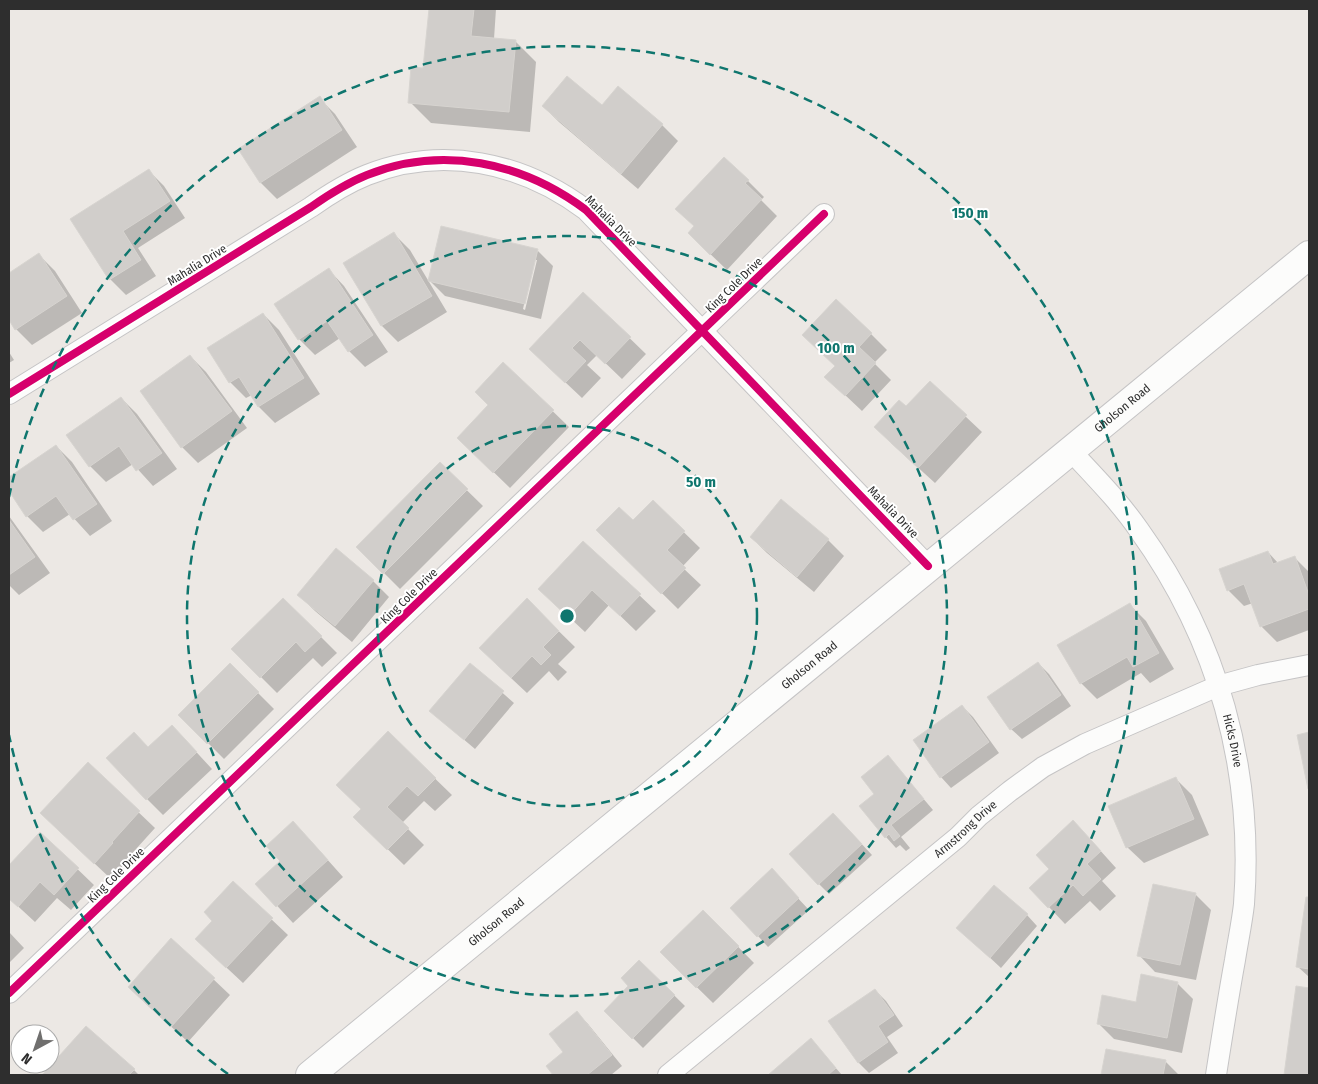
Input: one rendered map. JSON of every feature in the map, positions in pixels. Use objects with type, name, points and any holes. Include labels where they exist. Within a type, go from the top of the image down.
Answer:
[{"type":"main road","name":"Gholson Road","points":[[310,1075],[1309,255]]},
{"type":"street","name":"Mahalia Drive","points":[[9,394],[333,192],[367,175],[400,165],[434,160],[464,160],[516,171],[547,185],[586,210],[928,566]]},
{"type":"street","name":"King Cole Drive","points":[[9,993],[824,214]]},
{"type":"street","name":"Hicks Drive","points":[[1070,450],[1115,499],[1139,530],[1167,572],[1195,625],[1213,669],[1232,730],[1243,794],[1246,850],[1244,905],[1216,1075]]},
{"type":"street","name":"Armstrong Drive","points":[[668,1075],[958,837],[979,816],[1043,767],[1085,744],[1218,686],[1258,674],[1309,665]]},
{"type":"building","points":[[429,9],[474,9],[471,36],[516,40],[509,112],[408,103],[411,67],[423,68]]},
{"type":"building","points":[[567,76],[602,105],[618,86],[663,124],[621,174],[542,106]]},
{"type":"building","points":[[320,96],[342,130],[260,183],[238,149]]},
{"type":"building","points":[[724,157],[749,180],[745,183],[762,199],[710,255],[688,233],[694,226],[675,209]]},
{"type":"building","points":[[149,169],[170,201],[123,231],[141,260],[109,280],[70,219]]},
{"type":"building","points":[[441,226],[538,249],[525,304],[428,281]]},
{"type":"building","points":[[394,232],[432,296],[381,326],[343,263]]},
{"type":"building","points":[[39,253],[67,296],[15,330],[9,320],[9,273]]},
{"type":"building","points":[[329,268],[373,335],[348,352],[327,321],[298,340],[274,304]]},
{"type":"building","points":[[583,292],[631,337],[605,364],[580,340],[572,348],[586,361],[565,383],[529,349]]},
{"type":"building","points":[[836,299],[872,333],[859,347],[876,363],[845,396],[824,377],[835,366],[802,335]]},
{"type":"building","points":[[263,313],[304,378],[258,407],[239,377],[229,383],[207,348]]},
{"type":"building","points":[[190,355],[232,411],[181,448],[140,391]]},
{"type":"building","points":[[503,362],[554,410],[493,473],[457,438],[488,405],[475,392]]},
{"type":"building","points":[[930,381],[967,415],[918,468],[874,427],[899,400],[906,406]]},
{"type":"building","points":[[121,397],[162,453],[136,471],[119,446],[89,467],[66,435]]},
{"type":"building","points":[[56,445],[97,504],[73,520],[56,496],[26,517],[9,491],[9,477]]},
{"type":"building","points":[[440,462],[468,489],[383,574],[356,547]]},
{"type":"building","points":[[781,499],[829,539],[797,577],[750,537]]},
{"type":"building","points":[[653,500],[685,531],[667,550],[686,568],[661,594],[596,530],[619,507],[633,520]]},
{"type":"building","points":[[9,520],[35,557],[9,575]]},
{"type":"building","points":[[583,541],[641,594],[620,616],[592,590],[568,617],[538,589]]},
{"type":"building","points":[[336,548],[374,580],[335,626],[297,595]]},
{"type":"building","points":[[1268,551],[1273,564],[1295,556],[1309,595],[1309,609],[1260,627],[1244,584],[1227,591],[1219,569]]},
{"type":"building","points":[[283,598],[322,636],[305,652],[296,642],[260,678],[231,649]]},
{"type":"building","points":[[527,598],[559,631],[543,647],[551,655],[541,665],[532,656],[511,678],[479,648]]},
{"type":"building","points":[[1130,603],[1159,653],[1133,667],[1127,657],[1080,684],[1057,645]]},
{"type":"building","points":[[1038,662],[1061,695],[1010,730],[987,697]]},
{"type":"building","points":[[230,663],[259,692],[207,744],[178,715]]},
{"type":"building","points":[[470,663],[504,691],[464,740],[429,711]]},
{"type":"building","points":[[962,705],[989,742],[940,778],[913,740]]},
{"type":"building","points":[[172,725],[197,752],[146,800],[106,758],[134,732],[148,747]]},
{"type":"building","points":[[388,731],[436,778],[418,796],[407,786],[387,807],[409,828],[387,850],[353,817],[361,809],[336,785]]},
{"type":"building","points":[[1309,732],[1309,789],[1308,789],[1297,735]]},
{"type":"building","points":[[888,755],[924,799],[891,825],[900,836],[894,841],[889,834],[885,838],[859,806],[874,794],[861,777]]},
{"type":"building","points":[[88,762],[140,811],[94,864],[40,813]]},
{"type":"building","points":[[1176,777],[1194,819],[1126,848],[1108,806]]},
{"type":"building","points":[[833,813],[862,844],[818,885],[789,854]]},
{"type":"building","points":[[1073,820],[1101,851],[1087,864],[1101,879],[1083,896],[1073,885],[1048,908],[1029,888],[1049,869],[1036,855]]},
{"type":"building","points":[[293,821],[328,860],[276,907],[255,884],[280,861],[266,846]]},
{"type":"building","points":[[40,832],[79,868],[54,895],[40,882],[18,907],[9,899],[9,865]]},
{"type":"building","points":[[772,868],[799,898],[757,937],[730,908]]},
{"type":"building","points":[[233,881],[273,918],[226,968],[195,939],[212,921],[204,912]]},
{"type":"building","points":[[1153,884],[1196,893],[1180,965],[1137,956]]},
{"type":"building","points":[[994,885],[1028,914],[990,958],[956,928]]},
{"type":"building","points":[[1306,897],[1309,897],[1309,969],[1296,967]]},
{"type":"building","points":[[703,910],[739,946],[696,988],[660,952]]},
{"type":"building","points":[[171,938],[215,978],[171,1027],[128,987]]},
{"type":"building","points":[[639,960],[675,995],[632,1039],[604,1011],[628,986],[621,978]]},
{"type":"building","points":[[1141,974],[1178,982],[1167,1038],[1097,1024],[1102,995],[1136,1002]]},
{"type":"building","points":[[1296,986],[1309,988],[1309,1075],[1284,1075]]},
{"type":"building","points":[[875,989],[894,1015],[878,1026],[888,1042],[858,1063],[828,1021]]},
{"type":"building","points":[[577,1011],[612,1055],[587,1075],[553,1075],[546,1066],[563,1052],[549,1034]]},
{"type":"building","points":[[86,1026],[135,1069],[129,1075],[42,1075],[60,1074],[60,1055]]},
{"type":"building","points":[[811,1038],[836,1068],[828,1075],[768,1075]]},
{"type":"building","points":[[1106,1049],[1166,1060],[1163,1075],[1101,1075]]},
{"type":"cycle path","points":[[9,394],[352,182],[395,166],[424,161],[452,160],[481,163],[535,180],[561,193],[586,210],[928,566]]},
{"type":"cycle path","points":[[9,993],[824,214]]}]
